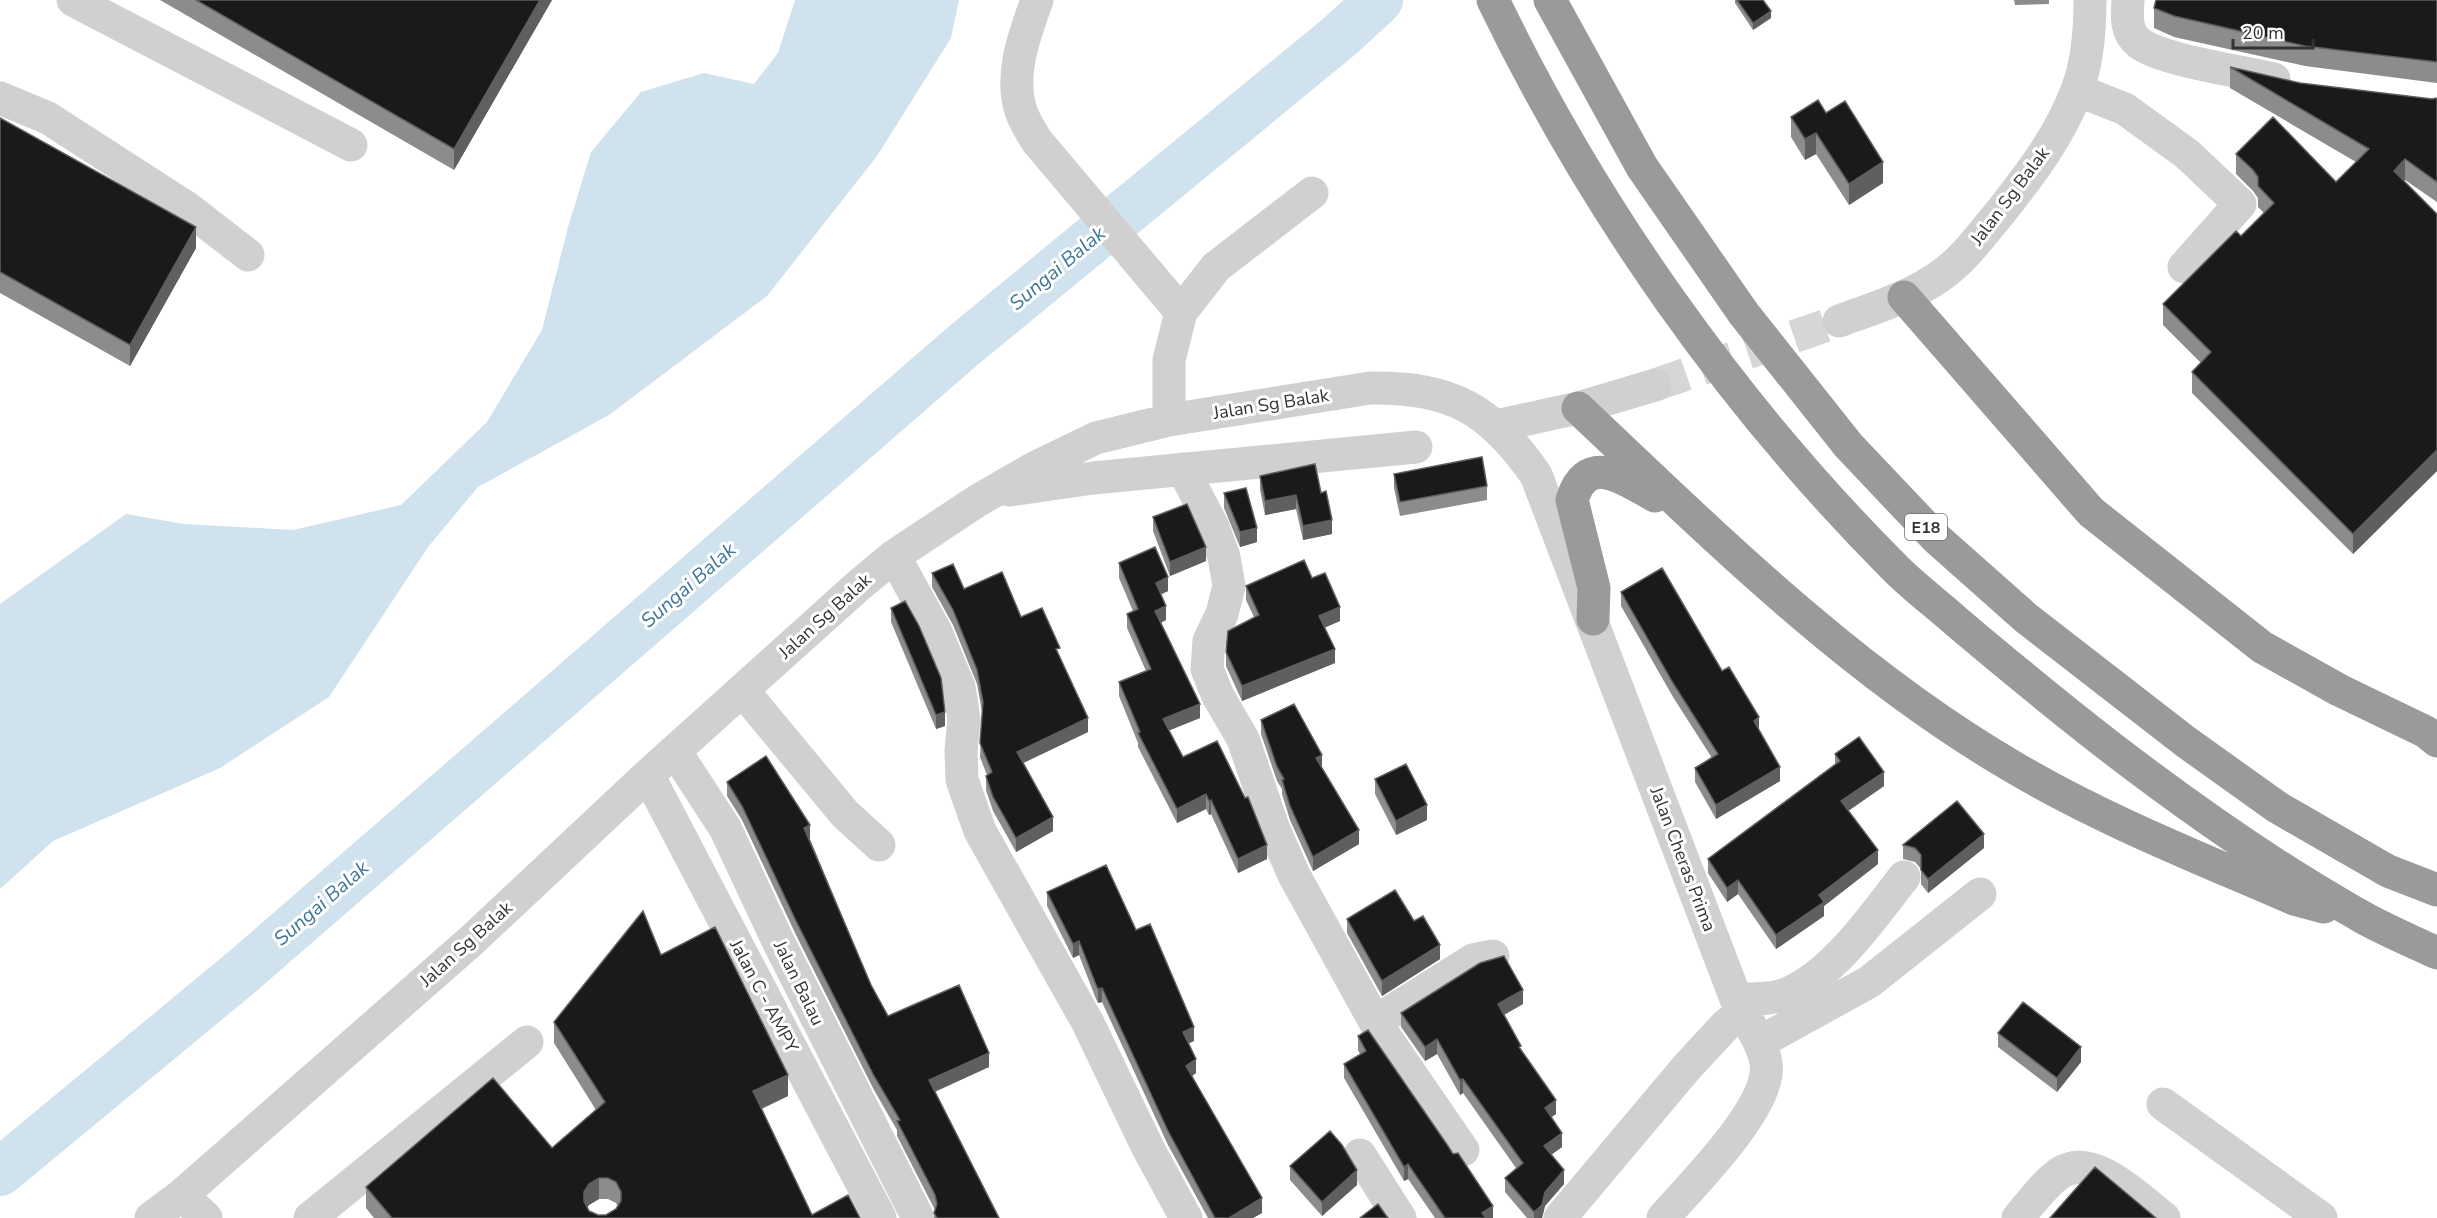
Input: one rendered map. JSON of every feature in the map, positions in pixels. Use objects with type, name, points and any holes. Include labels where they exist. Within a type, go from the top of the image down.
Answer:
[{"type":"highway","name":"E18","points":[[1493,0],[1514,43],[1635,249],[1723,371],[1808,478],[1898,572],[2072,718],[2155,781],[2239,840],[2358,915],[2437,953]]},
{"type":"highway","name":"E18","points":[[1554,9],[1642,167],[1744,314],[1848,445],[1937,539],[2026,618],[2186,742],[2277,807],[2388,871],[2437,890]]},
{"type":"highway","points":[[1904,297],[2091,512],[2262,647],[2339,690],[2426,732],[2437,741]]},
{"type":"highway","points":[[1578,408],[1833,641],[1919,706],[2014,768],[2103,815],[2294,899],[2358,915]]},
{"type":"highway","points":[[1593,619],[1594,588],[1572,500],[1576,488],[1599,472],[1612,472],[1696,518]]},
{"type":"street","points":[[73,0],[351,145]]},
{"type":"street","points":[[1037,0],[1023,42],[1016,79],[1021,111],[1036,140],[1181,312]]},
{"type":"street","name":"Jalan Sg Balak","points":[[1839,321],[1904,297],[1944,274],[1973,245],[2036,167],[2058,130],[2077,90],[2086,54],[2090,0]]},
{"type":"street","points":[[2128,0],[2126,22],[2138,42],[2168,55],[2302,85]]},
{"type":"street","points":[[2077,90],[2125,109],[2187,154],[2240,204],[2184,267]]},
{"type":"street","points":[[0,98],[48,118],[186,207],[248,255]]},
{"type":"street","points":[[1169,420],[1169,360],[1181,312],[1216,267],[1312,193]]},
{"type":"street","points":[[1496,426],[1578,408],[1655,385]]},
{"type":"street","name":"Jalan Sg Balak","points":[[151,1218],[182,1195],[471,941],[648,775],[858,586],[894,556],[1036,466],[1096,438],[1169,420],[1370,388],[1394,388],[1416,389],[1449,398],[1478,412],[1516,446],[1536,475]]},
{"type":"street","points":[[1536,475],[1538,451],[1544,436],[1555,423],[1578,408]]},
{"type":"street","points":[[991,493],[1093,478],[1416,447]]},
{"type":"street","points":[[1184,469],[1213,527],[1224,557],[1229,586],[1222,614],[1209,641],[1208,669],[1218,696],[1243,739],[1273,827],[1294,875],[1375,1022],[1463,1150]]},
{"type":"street","name":"Jalan Cheras Prima","points":[[1536,475],[1593,619],[1739,1006],[1760,1042],[1767,1073],[1753,1109],[1729,1141],[1663,1218]]},
{"type":"street","points":[[894,556],[936,632],[959,687],[964,719],[961,751],[962,780],[980,831],[1088,1023],[1148,1148],[1186,1218]]},
{"type":"street","points":[[743,690],[844,814],[879,845]]},
{"type":"street","name":"Jalan Balau","points":[[675,751],[725,828],[779,943],[918,1218]]},
{"type":"street","name":"Jalan C - AMPY","points":[[648,775],[880,1218]]},
{"type":"street","points":[[1560,1218],[1687,1066],[1726,1025],[1739,1006],[1790,993],[1813,979],[1856,937],[1905,877]]},
{"type":"street","points":[[1760,1042],[1869,982],[1980,894]]},
{"type":"street","points":[[1375,1022],[1473,960],[1493,956]]},
{"type":"street","points":[[310,1218],[527,1042]]},
{"type":"street","points":[[2163,1104],[2321,1218]]},
{"type":"street","points":[[1360,1155],[1400,1218]]},
{"type":"street","points":[[2018,1218],[2045,1186],[2061,1173],[2074,1167],[2088,1167],[2105,1174],[2164,1218]]},
{"type":"street","points":[[182,1195],[206,1218]]},
{"type":"water","points":[[795,0],[959,0],[951,38],[877,156],[767,296],[609,415],[478,487],[428,547],[329,697],[220,768],[53,841],[0,889],[0,604],[126,514],[184,524],[293,530],[401,505],[487,422],[542,330],[568,227],[591,152],[641,92],[704,73],[754,84],[778,53]]},
{"type":"building","points":[[196,0],[540,0],[454,149]]},
{"type":"building","points":[[1737,0],[1763,0],[1771,11],[1753,23]]},
{"type":"building","points":[[2156,0],[2437,0],[2437,62],[2305,46],[2174,16],[2154,8]]},
{"type":"building","points":[[2230,67],[2300,83],[2437,98],[2437,182],[2405,159],[2394,171],[2437,214],[2437,450],[2353,534],[2192,372],[2211,352],[2163,304],[2236,231],[2241,236],[2274,203],[2258,186],[2258,177],[2253,170],[2236,154],[2273,117],[2336,182],[2369,149]]},
{"type":"building","points":[[1818,100],[1826,113],[1845,101],[1883,162],[1849,184],[1816,133],[1805,139],[1791,117]]},
{"type":"building","points":[[0,118],[196,227],[130,345],[0,272]]},
{"type":"building","points":[[1482,457],[1487,486],[1400,502],[1394,474]]},
{"type":"building","points":[[1315,464],[1321,493],[1326,491],[1332,520],[1303,526],[1296,495],[1265,501],[1260,476]]},
{"type":"building","points":[[1246,488],[1257,528],[1240,532],[1224,493]]},
{"type":"building","points":[[1187,504],[1206,547],[1170,562],[1153,517]]},
{"type":"building","points":[[1155,547],[1168,577],[1156,583],[1166,606],[1155,611],[1200,704],[1163,719],[1183,757],[1217,741],[1245,798],[1248,797],[1267,845],[1238,859],[1211,800],[1209,801],[1206,794],[1177,809],[1138,733],[1140,732],[1119,682],[1151,669],[1127,614],[1138,609],[1119,563]]},
{"type":"building","points":[[1304,560],[1312,578],[1325,573],[1340,607],[1319,616],[1335,649],[1242,686],[1226,652],[1228,631],[1259,615],[1246,586]]},
{"type":"building","points":[[953,564],[964,589],[1002,572],[1021,617],[1042,608],[1060,648],[1056,649],[1088,718],[1017,752],[1053,817],[1016,838],[993,797],[986,776],[992,772],[980,743],[983,702],[977,670],[953,610],[932,573]]},
{"type":"building","points":[[1662,568],[1722,671],[1729,667],[1759,717],[1754,721],[1780,767],[1716,805],[1695,768],[1718,754],[1673,683],[1621,592]]},
{"type":"building","points":[[905,601],[919,626],[941,678],[945,712],[936,715],[891,608]]},
{"type":"building","points":[[1294,704],[1322,755],[1316,758],[1359,830],[1313,857],[1290,806],[1282,780],[1284,779],[1277,767],[1261,720]]},
{"type":"building","points":[[1859,737],[1884,772],[1841,801],[1878,850],[1819,895],[1824,902],[1776,935],[1738,880],[1727,888],[1708,859],[1840,761],[1835,754]]},
{"type":"building","points":[[766,756],[810,825],[804,828],[871,985],[888,1016],[959,985],[989,1053],[929,1080],[999,1218],[937,1218],[934,1213],[937,1204],[935,1195],[897,1121],[900,1120],[874,1076],[796,921],[742,806],[727,782]]},
{"type":"building","points":[[1406,764],[1427,805],[1396,821],[1375,779]]},
{"type":"building","points":[[1957,801],[1984,834],[1928,879],[1921,870],[1921,855],[1915,848],[1903,845]]},
{"type":"building","points":[[1106,865],[1136,930],[1150,924],[1194,1027],[1183,1032],[1196,1059],[1186,1066],[1262,1198],[1229,1218],[1215,1218],[1168,1131],[1102,988],[1098,989],[1096,985],[1079,941],[1073,944],[1047,892]]},
{"type":"building","points":[[1395,890],[1414,921],[1423,916],[1440,945],[1382,981],[1347,919]]},
{"type":"building","points":[[643,911],[661,955],[715,927],[788,1075],[753,1091],[812,1215],[848,1195],[860,1218],[392,1218],[366,1187],[493,1078],[552,1148],[605,1102],[554,1022]],"holes":[[[599,1178],[608,1178],[616,1182],[621,1192],[621,1201],[616,1209],[606,1215],[598,1215],[589,1211],[584,1201],[584,1192],[589,1184]]]},
{"type":"building","points":[[1504,956],[1523,990],[1498,1004],[1521,1046],[1519,1047],[1556,1100],[1545,1108],[1562,1133],[1544,1146],[1564,1170],[1545,1192],[1542,1205],[1534,1212],[1505,1178],[1523,1163],[1463,1079],[1460,1080],[1437,1039],[1425,1047],[1401,1013],[1480,963]]},
{"type":"building","points":[[2023,1002],[2081,1047],[2057,1078],[1998,1033]]},
{"type":"building","points":[[1368,1030],[1453,1154],[1458,1153],[1493,1206],[1482,1213],[1486,1218],[1445,1218],[1408,1164],[1404,1167],[1344,1064],[1366,1051],[1358,1036]]},
{"type":"building","points":[[1330,1131],[1342,1145],[1357,1170],[1322,1202],[1290,1166]]},
{"type":"building","points":[[2095,1167],[2156,1218],[2050,1218]]},
{"type":"building","points":[[1378,1204],[1388,1218],[1360,1218]]},
{"type":"waterway","name":"Sungai Balak","points":[[0,1172],[243,971],[964,345],[1340,36],[1379,0]]},
{"type":"tunnel","points":[[1655,385],[1839,321]]}]
